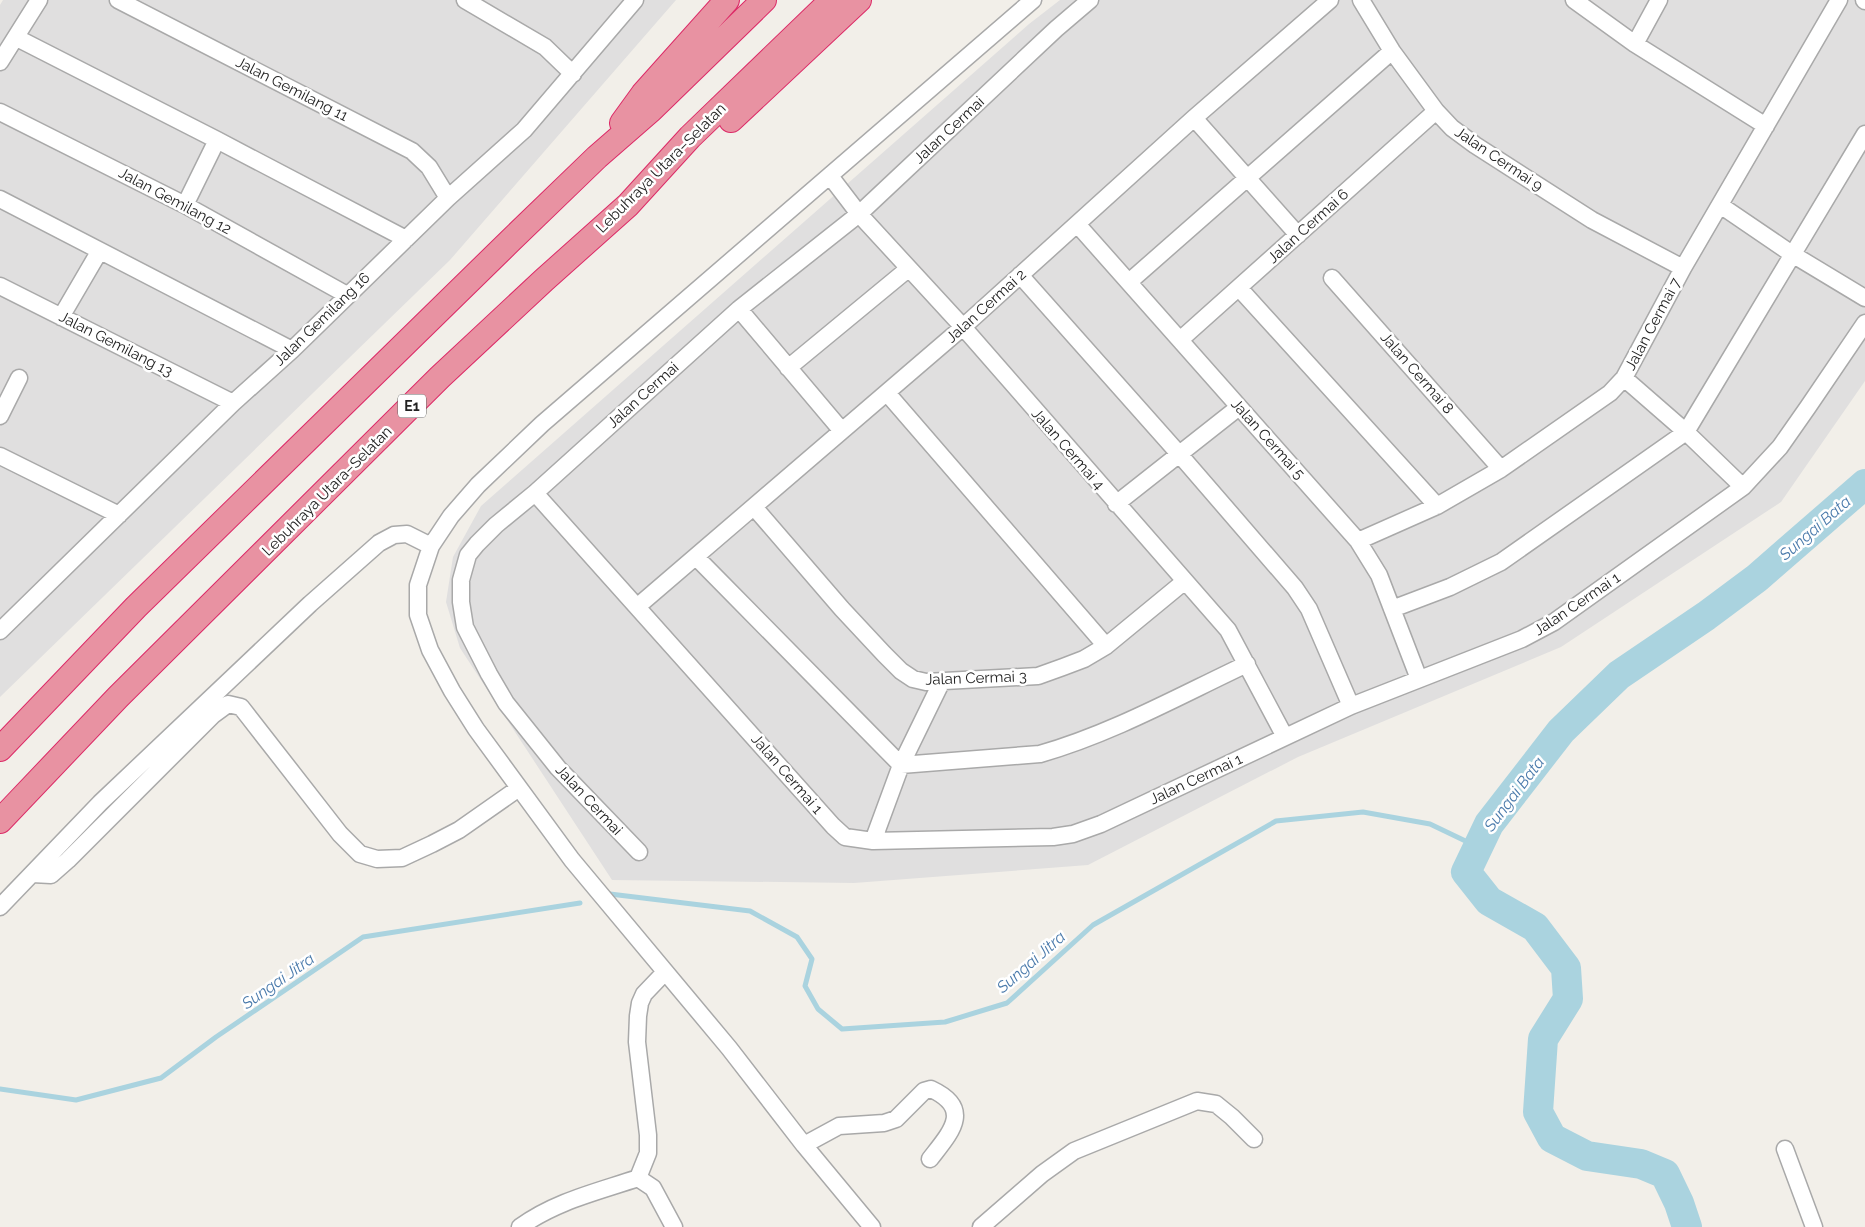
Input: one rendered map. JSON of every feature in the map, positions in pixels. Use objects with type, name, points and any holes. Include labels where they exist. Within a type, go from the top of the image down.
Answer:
[{"type":"highway","points":[[597,157],[643,94],[727,0]]},
{"type":"highway","points":[[0,749],[136,607],[597,157],[651,110],[764,0]]},
{"type":"highway","name":"Lebuhraya Utara–Selatan","points":[[0,821],[152,663],[440,378],[544,280],[628,205],[690,137],[832,0]]},
{"type":"highway","points":[[628,205],[701,148],[859,0]]},
{"type":"street","points":[[0,62],[39,0]]},
{"type":"street","name":"Jalan Gemilang 11","points":[[118,0],[412,151],[429,167],[448,198]]},
{"type":"street","points":[[465,0],[545,47],[573,74]]},
{"type":"street","name":"Jalan Gemilang 16","points":[[0,631],[233,403],[292,350],[347,294],[448,198],[524,130],[635,0]]},
{"type":"street","points":[[872,1227],[804,1145],[729,1048],[572,860],[476,730],[430,650],[418,615],[418,585],[431,546],[451,516],[478,485],[542,424],[748,244],[830,176],[1033,0]]},
{"type":"street","name":"Jalan Cermai","points":[[638,852],[558,768],[506,703],[489,674],[465,627],[461,602],[462,580],[468,555],[496,525],[535,493],[738,309],[859,214],[1056,29],[1090,0]]},
{"type":"street","name":"Jalan Cermai 2","points":[[638,606],[963,327],[1194,118],[1330,0]]},
{"type":"street","name":"Jalan Cermai 9","points":[[1361,0],[1392,51],[1436,111],[1452,128],[1592,220],[1683,268]]},
{"type":"street","points":[[1574,0],[1635,44],[1766,126]]},
{"type":"street","points":[[1635,44],[1659,0]]},
{"type":"street","name":"Jalan Cermai 7","points":[[1358,541],[1437,506],[1501,469],[1610,393],[1624,378],[1683,268],[1839,0]]},
{"type":"street","points":[[16,38],[406,239]]},
{"type":"street","points":[[1129,282],[1392,51]]},
{"type":"street","name":"Jalan Cermai 6","points":[[1180,340],[1436,111]]},
{"type":"street","name":"Jalan Gemilang 12","points":[[0,112],[184,204],[347,294]]},
{"type":"street","points":[[1194,118],[1298,235]]},
{"type":"street","points":[[1392,609],[1450,587],[1517,552],[1686,432],[1865,134]]},
{"type":"street","points":[[184,204],[217,140]]},
{"type":"street","name":"Jalan Cermai 4","points":[[830,176],[859,214],[963,327],[1228,630],[1285,737]]},
{"type":"street","points":[[0,200],[292,350]]},
{"type":"street","points":[[1720,206],[1792,254],[1865,298]]},
{"type":"street","name":"Jalan Cermai 5","points":[[1077,224],[1358,541],[1380,575],[1419,679]]},
{"type":"street","points":[[61,317],[99,252]]},
{"type":"street","points":[[788,368],[908,269]]},
{"type":"street","points":[[1020,275],[1295,588],[1309,609],[1351,706]]},
{"type":"street","name":"Jalan Cermai 8","points":[[1332,278],[1501,469]]},
{"type":"street","name":"Jalan Gemilang 13","points":[[0,286],[233,403]]},
{"type":"street","points":[[1239,288],[1437,506]]},
{"type":"street","points":[[738,309],[842,431]]},
{"type":"street","name":"Jalan Cermai 1","points":[[535,493],[833,826],[845,837],[873,841],[1053,837],[1073,834],[1101,824],[1351,706],[1522,639],[1546,627],[1743,487],[1780,447],[1865,323]]},
{"type":"street","points":[[0,416],[19,378]]},
{"type":"street","points":[[1624,378],[1686,432],[1743,487]]},
{"type":"street","points":[[887,393],[1106,646]]},
{"type":"street","points":[[1116,504],[1239,407]]},
{"type":"street","points":[[0,456],[119,515]]},
{"type":"street","name":"Jalan Cermai 3","points":[[754,507],[842,609],[901,671],[913,679],[926,682],[1038,676],[1084,659],[1106,646],[1184,581]]},
{"type":"street","points":[[0,907],[100,803],[310,604],[379,543],[394,535],[407,534],[431,546]]},
{"type":"street","points":[[696,557],[902,765],[1040,754],[1059,749],[1093,738],[1247,664]]},
{"type":"street","points":[[873,841],[902,765],[942,681]]},
{"type":"street","points":[[32,874],[51,875],[63,865],[213,715],[228,704],[240,707],[340,834],[360,854],[377,859],[402,858],[432,844],[459,830],[519,788]]},
{"type":"street","points":[[638,1178],[648,1152],[648,1135],[637,1042],[638,1016],[644,994],[666,972]]},
{"type":"street","points":[[804,1145],[839,1126],[884,1123],[896,1119],[924,1091],[931,1089],[947,1100],[954,1109],[956,1118],[952,1130],[930,1159]]},
{"type":"street","points":[[981,1227],[1042,1174],[1074,1150],[1197,1101],[1216,1104],[1232,1116],[1254,1139]]},
{"type":"street","points":[[1785,1149],[1814,1227]]},
{"type":"street","points":[[520,1227],[559,1204],[638,1178],[654,1188],[674,1227]]},
{"type":"shaded area","points":[[3,0],[676,0],[450,260],[0,697],[0,5]]},
{"type":"shaded area","points":[[1060,0],[1865,0],[1865,381],[1781,502],[1561,647],[1298,757],[1088,865],[854,883],[612,880],[460,648],[446,602],[453,557],[481,506],[1029,24]]},
{"type":"waterway","name":"Sungai Bata","points":[[1687,1227],[1679,1203],[1665,1174],[1641,1164],[1587,1156],[1552,1138],[1538,1112],[1543,1039],[1568,999],[1566,968],[1535,927],[1489,901],[1466,872],[1489,824],[1561,731],[1619,675],[1706,616],[1757,578],[1865,484]]},
{"type":"waterway","name":"Sungai Jitra","points":[[610,894],[750,911],[797,937],[812,959],[805,986],[818,1009],[842,1029],[945,1022],[1007,1003],[1093,925],[1276,821],[1363,812],[1430,824],[1478,847]]},
{"type":"waterway","name":"Sungai Jitra","points":[[0,1089],[76,1100],[161,1078],[216,1037],[363,937],[580,903]]}]
